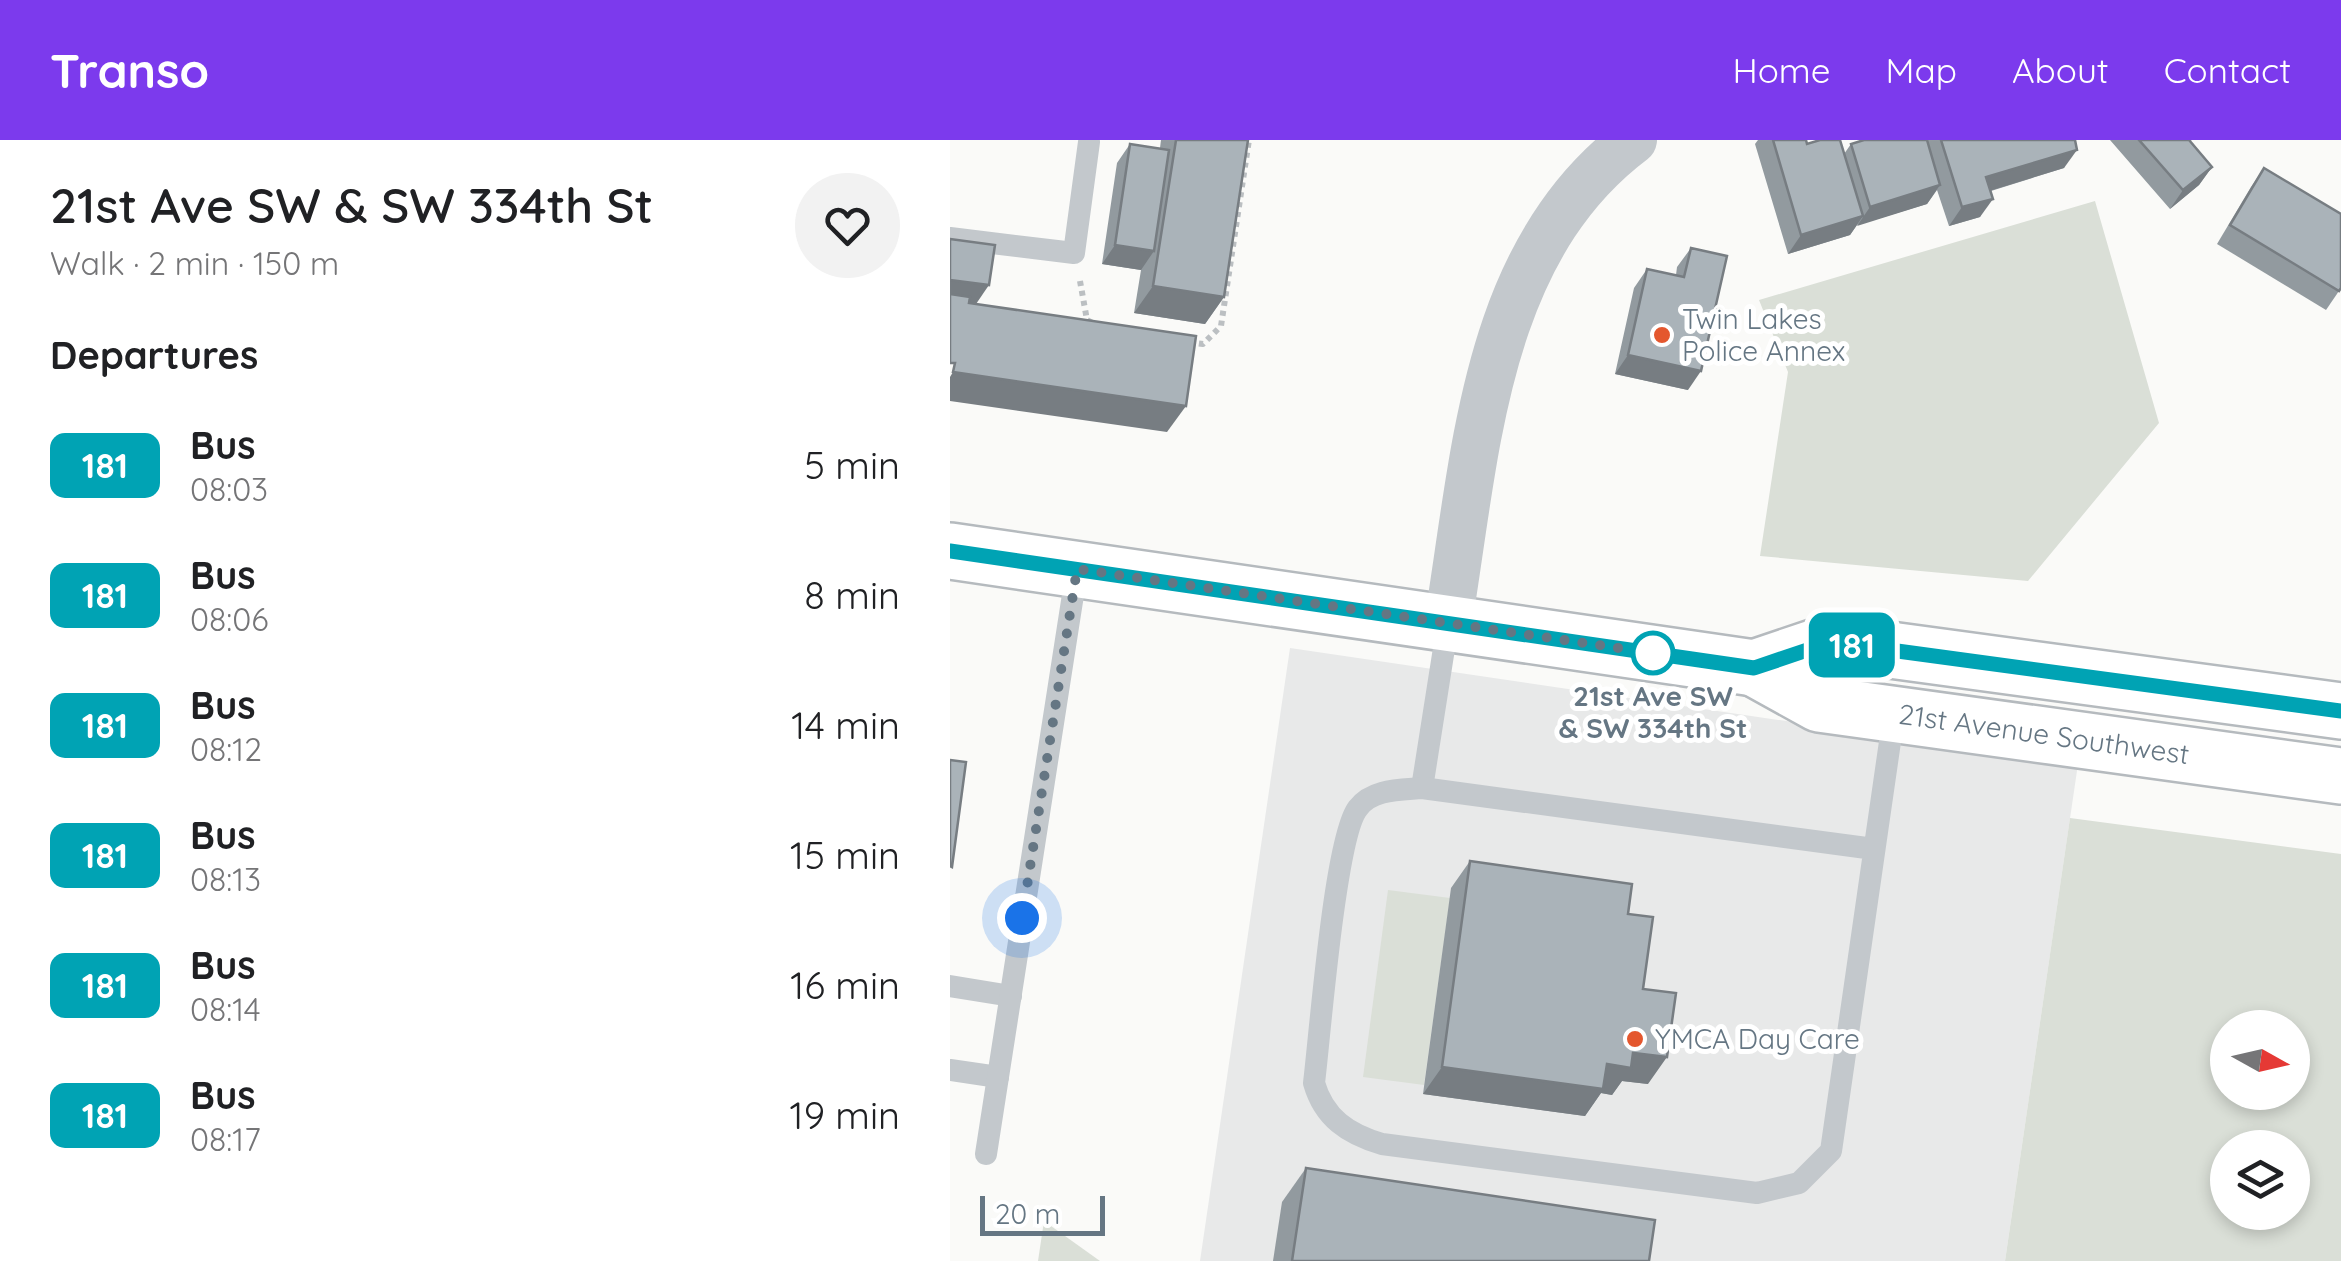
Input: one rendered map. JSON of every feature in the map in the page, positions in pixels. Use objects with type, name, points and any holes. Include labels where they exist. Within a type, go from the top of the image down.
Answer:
[{"type":"main road","name":"21st Avenue Southwest","points":[[950,551],[1754,668],[1818,704],[2341,776]]},
{"type":"main road","name":"21st Avenue Southwest","points":[[1754,668],[1831,642],[2341,711]]},
{"type":"street","points":[[1448,624],[1489,378],[1508,318],[1534,254],[1563,208],[1602,163],[1632,140]]},
{"type":"lane","points":[[950,238],[1074,252],[1088,142]]},
{"type":"lane","points":[[986,1154],[1077,569]]},
{"type":"lane","points":[[1422,788],[1448,624]]},
{"type":"lane","points":[[1874,849],[1422,788],[1373,795],[1358,806],[1350,821],[1314,1082],[1319,1101],[1331,1117],[1360,1138],[1382,1144],[1758,1194],[1799,1182],[1831,1152],[1894,713]]},
{"type":"lane","points":[[950,986],[1010,996]]},
{"type":"lane","points":[[950,1070],[998,1077]]},
{"type":"path","points":[[1185,342],[1203,344],[1221,326],[1249,140]]},
{"type":"path","points":[[1074,252],[1087,320],[1099,326]]},
{"type":"shaded area","points":[[2095,201],[2159,423],[2028,581],[1760,556],[1788,372],[1759,300]]},
{"type":"shaded area","name":"YMCA Day Care","points":[[1290,648],[2078,764],[2005,1261],[1200,1261]]},
{"type":"shaded area","points":[[2070,818],[2341,854],[2341,1261],[2005,1261]]},
{"type":"shaded area","points":[[1388,890],[1450,898],[1424,1085],[1363,1077]]},
{"type":"shaded area","points":[[1044,1221],[1100,1261],[1038,1261]]},
{"type":"building","points":[[1176,140],[1248,140],[1224,297],[1153,286]]},
{"type":"building","points":[[1773,140],[1806,140],[1807,144],[1840,140],[1863,216],[1801,235]]},
{"type":"building","points":[[1864,140],[1927,140],[1940,185],[1870,207],[1851,144]]},
{"type":"building","points":[[1941,140],[2075,140],[2077,150],[1986,177],[1993,199],[1962,207]]},
{"type":"building","points":[[2139,140],[2189,140],[2212,167],[2183,190]]},
{"type":"building","points":[[1130,144],[1169,150],[1154,251],[1115,245]]},
{"type":"building","points":[[2264,168],[2341,214],[2339,291],[2230,225]]},
{"type":"building","points":[[950,239],[995,245],[989,285],[950,280]]},
{"type":"building","name":"Twin Lakes Police Annex","points":[[1691,248],[1727,256],[1701,371],[1628,355],[1647,269],[1684,277]]},
{"type":"building","points":[[950,294],[970,297],[969,303],[1196,336],[1186,406],[953,372]]},
{"type":"building","points":[[950,760],[966,762],[952,867],[950,866]]},
{"type":"building","points":[[1470,861],[1632,884],[1628,914],[1653,917],[1643,989],[1676,993],[1667,1057],[1633,1053],[1631,1068],[1607,1064],[1603,1089],[1442,1067]]},
{"type":"building","points":[[1306,1168],[1655,1220],[1649,1261],[1292,1261]]},
{"type":"bus line","name":"181","points":[[950,551],[1754,668],[1831,642],[2341,711]]},
{"type":"place","name":"Twin Lakes Police Annex","points":[[1662,335]]},
{"type":"place","name":"21st Ave SW & SW 334th St","points":[[1653,653]]},
{"type":"place","name":"YMCA Day Care","points":[[1635,1039]]},
{"type":"route","points":[[1022,918],[1077,569],[1653,653]]}]
